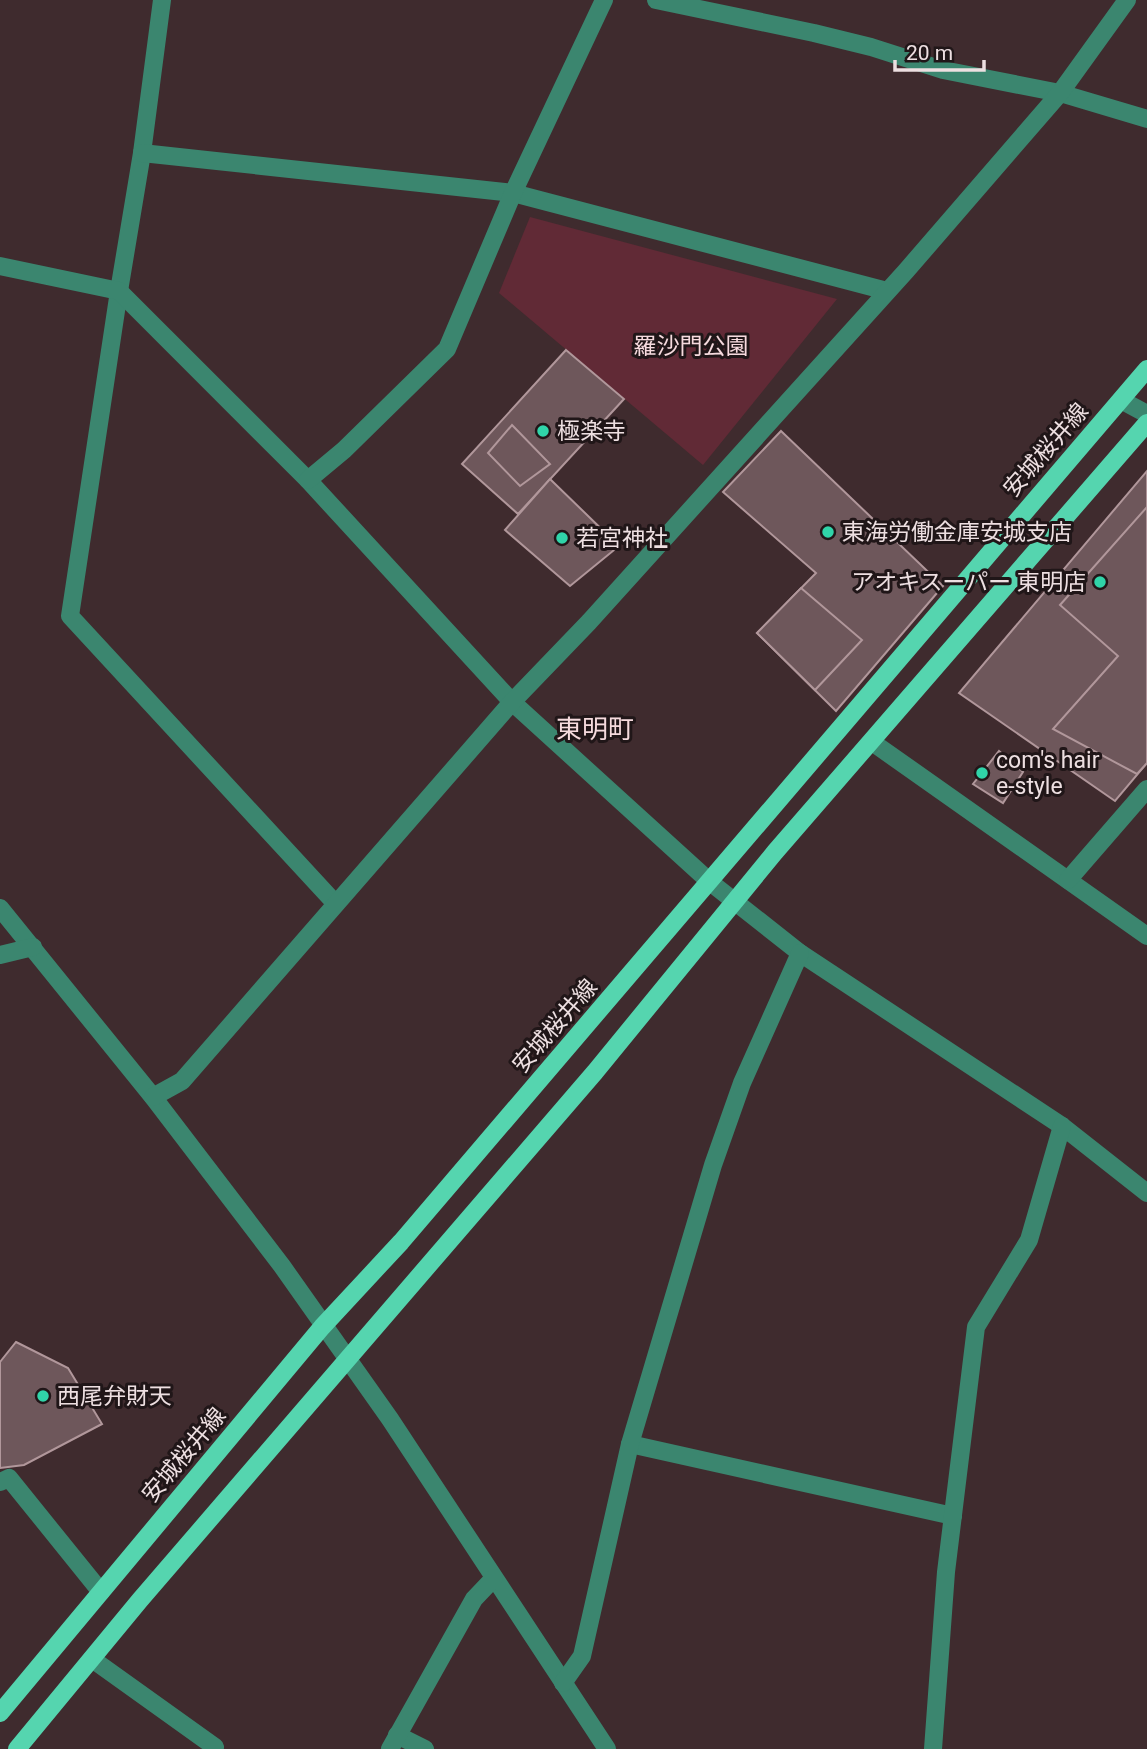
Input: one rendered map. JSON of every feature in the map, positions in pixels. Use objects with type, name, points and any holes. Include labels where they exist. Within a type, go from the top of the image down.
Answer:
[{"type":"main road","name":"安城桜井線","points":[[0,1713],[322,1326],[401,1242],[1147,369]]},
{"type":"main road","points":[[17,1749],[595,1072],[734,902],[1147,423]]},
{"type":"street","points":[[162,0],[142,153],[70,616],[335,903]]},
{"type":"street","points":[[308,480],[344,450],[447,349],[513,193],[604,0]]},
{"type":"street","points":[[656,0],[814,33],[871,47],[943,70],[1060,93],[1147,119]]},
{"type":"street","points":[[153,1097],[182,1081],[512,702],[598,612],[887,291],[1060,93],[1127,0]]},
{"type":"street","points":[[142,153],[513,193],[887,291]]},
{"type":"street","points":[[0,266],[119,291],[308,480],[512,702],[710,882],[800,953],[1062,1126],[1147,1193]]},
{"type":"street","points":[[1121,400],[1147,414]]},
{"type":"street","points":[[872,741],[1147,936]]},
{"type":"street","points":[[1068,880],[1147,789]]},
{"type":"street","points":[[0,908],[153,1097],[282,1266],[322,1326],[348,1359],[494,1578],[563,1683],[600,1746]]},
{"type":"street","points":[[0,956],[33,947]]},
{"type":"street","points":[[563,1683],[582,1656],[630,1444],[717,1153],[742,1083],[800,953]]},
{"type":"street","points":[[933,1749],[946,1572],[976,1327],[1029,1240],[1062,1126]]},
{"type":"street","points":[[630,1444],[953,1516]]},
{"type":"street","points":[[0,1482],[9,1478],[101,1592]]},
{"type":"street","points":[[425,1749],[393,1742],[474,1599],[494,1578]]},
{"type":"street","points":[[92,1659],[215,1747]]},
{"type":"green space","name":"羅沙門公園","points":[[530,217],[837,299],[703,465],[499,293]]},
{"type":"building","name":"極楽寺","points":[[566,350],[624,399],[518,514],[462,464]]},
{"type":"building","points":[[512,425],[550,464],[520,486],[488,453]]},
{"type":"building","name":"東海労働金庫安城支店","points":[[781,431],[943,586],[836,711],[757,633],[816,573],[723,492]]},
{"type":"building","name":"アオキスーパー 東明店","points":[[1147,471],[1147,763],[1115,801],[959,693]]},
{"type":"building","name":"若宮神社","points":[[550,479],[619,546],[570,586],[505,530]]},
{"type":"building","points":[[1147,507],[1147,763],[1137,774],[1053,729],[1118,656],[1060,605]]},
{"type":"building","points":[[801,588],[862,640],[815,690],[757,633]]},
{"type":"building","points":[[999,751],[1023,772],[1003,803],[973,784]]},
{"type":"building","name":"西尾弁財天","points":[[16,1342],[68,1368],[102,1424],[24,1465],[0,1468],[0,1362]]},
{"type":"place","name":"極楽寺","points":[[543,431]]},
{"type":"place","name":"東海労働金庫安城支店","points":[[828,532]]},
{"type":"place","name":"若宮神社","points":[[562,538]]},
{"type":"place","name":"アオキスーパー 東明店","points":[[1100,582]]},
{"type":"place","name":"com's hair e-style","points":[[982,773]]},
{"type":"place","name":"西尾弁財天","points":[[43,1396]]},
{"type":"district","name":"東明町","points":[[595,729]]}]
